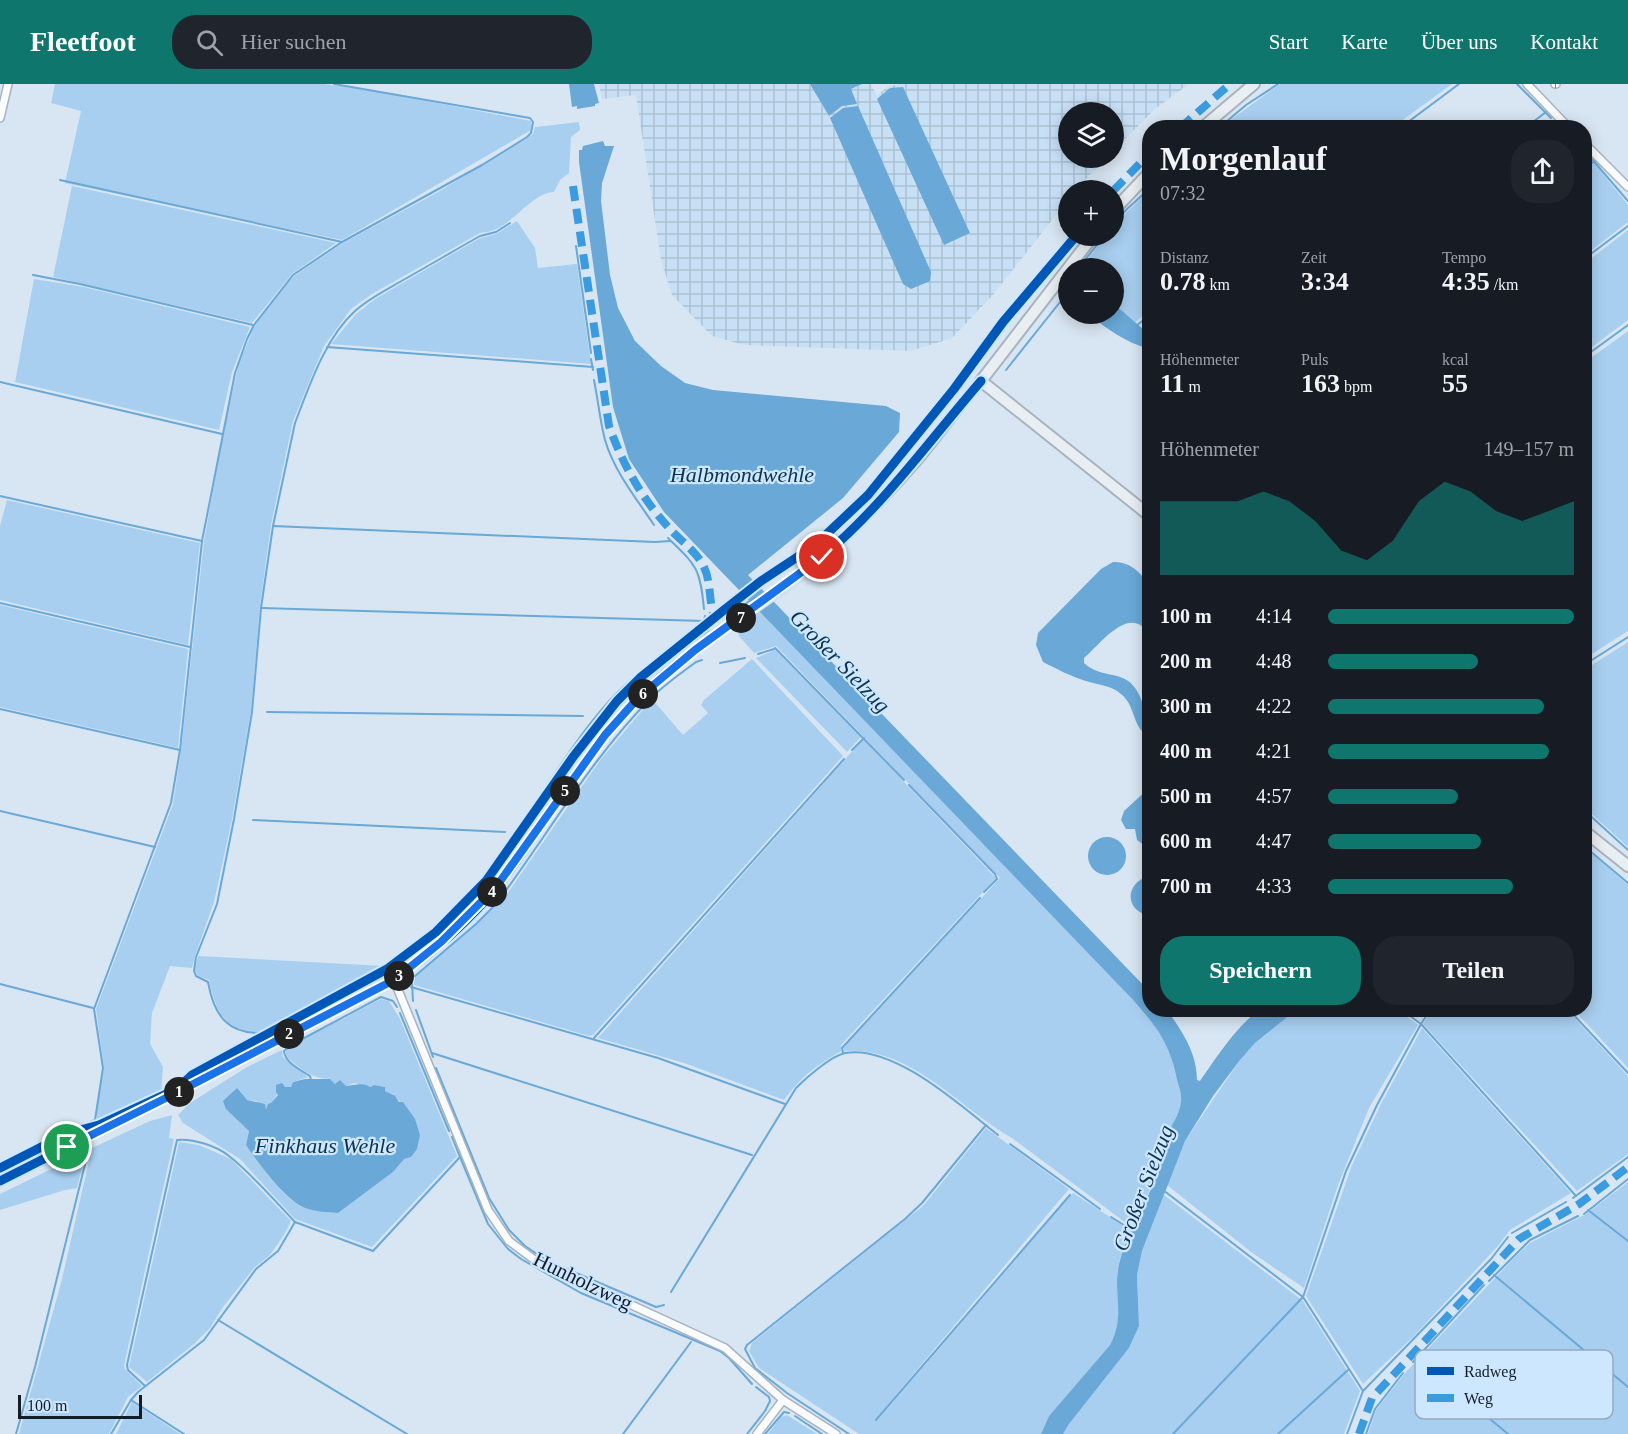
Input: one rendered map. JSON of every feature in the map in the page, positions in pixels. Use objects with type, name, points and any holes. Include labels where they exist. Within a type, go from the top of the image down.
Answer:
[{"type":"main road","points":[[1211,120],[1254,84]]},
{"type":"main road","points":[[1124,199],[1142,180]]},
{"type":"main road","points":[[1085,246],[981,381],[1142,509]]},
{"type":"main road","points":[[1592,837],[1628,866]]},
{"type":"street","points":[[0,118],[8,84]]},
{"type":"street","points":[[1527,84],[1561,120]]},
{"type":"street","points":[[1592,150],[1628,187]]},
{"type":"street","points":[[0,1181],[394,980],[441,942],[496,887],[605,735],[638,698],[695,650],[822,557],[882,499],[981,381]]},
{"type":"street","name":"Hunholzweg","points":[[394,980],[488,1210],[509,1241],[536,1261],[725,1348],[783,1400],[836,1434]]},
{"type":"street","points":[[757,1434],[783,1400]]},
{"type":"shaded area","points":[[55,84],[324,84],[369,90],[531,121],[531,130],[342,240],[65,183],[81,111],[51,103]]},
{"type":"shaded area","points":[[599,84],[810,84],[829,116],[842,106],[851,89],[862,84],[871,84],[877,96],[888,86],[902,84],[1189,84],[1142,120],[1124,140],[1124,102],[1058,102],[1058,168],[1096,168],[1085,180],[1058,180],[1058,213],[992,296],[952,338],[911,351],[744,345],[712,336],[672,295],[661,260],[636,95],[602,99]]},
{"type":"shaded area","points":[[1280,84],[1452,84],[1403,120],[1231,120]]},
{"type":"shaded area","points":[[579,122],[580,130],[571,137],[569,173],[560,180],[554,192],[538,197],[501,226],[492,231],[480,233],[372,294],[351,309],[324,346],[293,421],[271,525],[260,605],[251,711],[232,819],[214,902],[192,968],[170,966],[152,1013],[150,1044],[163,1067],[161,1093],[97,1121],[96,1108],[104,1068],[96,1009],[173,804],[204,541],[223,434],[239,363],[254,327],[283,287],[294,276],[343,243],[438,192],[533,134],[535,127]]},
{"type":"shaded area","points":[[1594,163],[1628,205],[1628,222],[1592,250],[1592,165]]},
{"type":"shaded area","points":[[72,186],[336,243],[292,274],[252,323],[53,277]]},
{"type":"shaded area","points":[[1142,197],[1142,316],[1135,322],[1124,312],[1124,258],[1088,258],[1098,246],[1124,246],[1124,215]]},
{"type":"shaded area","points":[[517,221],[535,248],[538,268],[577,264],[591,364],[331,344],[356,314],[375,299],[480,238],[496,234]]},
{"type":"shaded area","points":[[1628,230],[1628,320],[1592,347],[1592,258]]},
{"type":"shaded area","points":[[34,279],[84,287],[250,327],[232,372],[219,430],[15,382]]},
{"type":"shaded area","points":[[1628,331],[1628,631],[1592,654],[1592,357]]},
{"type":"shaded area","points":[[7,500],[200,543],[188,645],[0,600],[0,526]]},
{"type":"shaded area","points":[[0,605],[188,649],[178,748],[0,707]]},
{"type":"shaded area","points":[[760,611],[1134,1001],[1142,1010],[1142,1017],[1148,1017],[1151,1020],[1169,1048],[1182,1100],[1167,1136],[1151,1188],[1137,1216],[1126,1223],[913,1068],[891,1058],[868,1052],[844,1051],[844,1047],[1000,878],[776,646],[754,653],[739,636],[738,627]]},
{"type":"shaded area","points":[[1628,642],[1628,847],[1592,814],[1592,665]]},
{"type":"shaded area","points":[[775,650],[861,737],[847,752],[756,658]]},
{"type":"shaded area","points":[[752,659],[843,756],[593,1035],[589,1036],[414,985],[415,976],[502,901],[601,759],[652,699],[683,735],[708,713],[701,705],[704,700]]},
{"type":"shaded area","points":[[863,739],[996,878],[841,1045],[841,1051],[810,1072],[784,1100],[684,1063],[598,1038]]},
{"type":"shaded area","points":[[1592,854],[1628,885],[1628,1068],[1581,1017],[1592,1017]]},
{"type":"shaded area","points":[[198,956],[384,966],[265,1032],[252,1032],[241,1030],[225,1020],[215,1003],[209,980],[197,975],[195,970]]},
{"type":"shaded area","points":[[381,999],[389,1001],[400,1019],[457,1156],[372,1247],[295,1219],[240,1159],[183,1123],[178,1115],[190,1103],[247,1067],[282,1050],[283,1057],[308,1077],[293,1082],[291,1087],[285,1087],[266,1111],[256,1101],[247,1100],[249,1132],[246,1145],[272,1180],[297,1204],[313,1210],[338,1213],[393,1172],[420,1135],[407,1109],[385,1091],[385,1087],[374,1085],[370,1087],[354,1083],[346,1086],[335,1084],[330,1079],[312,1075],[301,1069],[286,1056],[286,1051],[298,1042]]},
{"type":"shaded area","points":[[1287,1017],[1407,1017],[1418,1025],[1369,1108],[1338,1185],[1304,1288],[1251,1252],[1167,1185],[1185,1141],[1240,1060],[1255,1043]]},
{"type":"shaded area","points":[[1428,1017],[1573,1017],[1628,1076],[1628,1154],[1577,1191],[1423,1024]]},
{"type":"shaded area","points":[[1422,1028],[1571,1193],[1510,1230],[1498,1246],[1413,1337],[1363,1384],[1306,1296],[1352,1165],[1382,1102]]},
{"type":"shaded area","points":[[172,1115],[169,1138],[174,1139],[124,1366],[142,1386],[128,1397],[109,1434],[19,1434],[61,1283],[92,1148],[150,1121]]},
{"type":"shaded area","points":[[986,1128],[1069,1189],[875,1420],[877,1421],[1073,1193],[1130,1230],[1117,1276],[1119,1311],[1114,1336],[1110,1345],[1049,1416],[1041,1434],[859,1434],[759,1368],[749,1351],[752,1343],[923,1206]]},
{"type":"shaded area","points":[[179,1142],[199,1145],[231,1159],[291,1221],[270,1255],[255,1267],[223,1307],[210,1328],[147,1382],[129,1367]]},
{"type":"shaded area","points":[[86,1152],[77,1188],[0,1210],[0,1194]]},
{"type":"shaded area","points":[[1628,1182],[1628,1434],[1368,1434],[1376,1410],[1415,1362],[1415,1419],[1613,1419],[1613,1350],[1427,1350],[1530,1243],[1586,1214]]},
{"type":"shaded area","points":[[1164,1195],[1303,1301],[1360,1391],[1344,1434],[1063,1434],[1129,1348],[1139,1326],[1137,1275],[1142,1251]]},
{"type":"shaded area","points":[[132,1402],[180,1434],[116,1434]]},
{"type":"shaded area","points":[[787,1415],[817,1434],[768,1434],[781,1417]]},
{"type":"water","points":[[569,84],[594,84],[599,103],[595,106],[577,109],[577,106],[572,107]]},
{"type":"water","points":[[810,84],[862,84],[851,89],[857,104],[842,106],[829,116]]},
{"type":"water","points":[[903,87],[970,233],[944,245],[877,99],[890,88]]},
{"type":"water","points":[[858,106],[931,272],[930,281],[911,289],[903,284],[830,118],[843,108]]},
{"type":"water","name":"Halbmondwehle","points":[[603,141],[605,146],[614,146],[602,183],[601,201],[610,275],[618,308],[635,341],[661,366],[685,383],[713,390],[886,406],[900,413],[899,432],[843,498],[748,575],[1142,984],[1142,1011],[664,512],[629,459],[613,407],[579,162],[579,150],[582,150],[583,146]]},
{"type":"water","points":[[1124,313],[1142,328],[1142,347],[1132,343],[1102,325],[1124,324]]},
{"type":"water","points":[[1113,562],[1119,562],[1128,565],[1142,576],[1142,626],[1134,623],[1125,624],[1116,629],[1084,658],[1084,663],[1092,669],[1124,679],[1138,692],[1142,702],[1142,731],[1129,704],[1121,694],[1109,687],[1075,677],[1043,662],[1036,645],[1038,633],[1101,569]]},
{"type":"water","points":[[1142,794],[1142,844],[1137,840],[1135,829],[1126,829],[1121,820],[1124,811]]},
{"type":"water","points":[[1107,837],[1120,843],[1126,856],[1120,869],[1107,875],[1094,869],[1088,856],[1094,843]]},
{"type":"water","points":[[1142,879],[1142,913],[1132,904],[1131,899],[1133,887]]},
{"type":"water","name":"Halbmondwehle","points":[[1147,1017],[1172,1017],[1191,1052],[1197,1080],[1200,1081],[1228,1041],[1251,1017],[1287,1017],[1255,1043],[1240,1060],[1213,1096],[1185,1141],[1142,1251],[1137,1275],[1139,1326],[1129,1348],[1063,1434],[1041,1434],[1049,1416],[1110,1345],[1117,1323],[1117,1282],[1120,1260],[1130,1232],[1151,1189],[1165,1142],[1180,1106],[1181,1094],[1171,1056]]},
{"type":"water","name":"Finkhaus Wehle","points":[[305,1079],[330,1079],[335,1084],[340,1080],[346,1086],[362,1084],[370,1087],[374,1085],[385,1087],[385,1091],[395,1096],[399,1102],[403,1102],[415,1119],[420,1135],[417,1149],[411,1157],[404,1159],[393,1172],[338,1213],[305,1208],[289,1197],[265,1171],[246,1145],[249,1131],[226,1109],[223,1101],[237,1088],[247,1100],[265,1104],[266,1110],[268,1104],[278,1095],[276,1085],[282,1083],[285,1087],[291,1087],[293,1082]]},
{"type":"waterway","points":[[64,1133],[95,1120],[103,1068],[94,1009],[171,803],[180,750],[202,541],[235,373],[247,339],[254,325],[293,275],[342,242],[482,165],[531,133],[533,122],[530,118],[334,84]]},
{"type":"waterway","points":[[1228,120],[1278,84]]},
{"type":"waterway","points":[[1411,120],[1459,84]]},
{"type":"waterway","points":[[1517,84],[1551,118]]},
{"type":"waterway","points":[[1536,120],[1546,112]]},
{"type":"waterway","points":[[1592,159],[1628,201]]},
{"type":"waterway","points":[[60,180],[342,242]]},
{"type":"waterway","points":[[1124,212],[1142,195]]},
{"type":"waterway","points":[[383,969],[265,1033],[241,1031],[225,1021],[214,1005],[208,982],[196,976],[194,971],[196,957],[217,904],[234,819],[252,712],[261,608],[273,526],[295,423],[312,379],[335,335],[360,306],[480,236],[496,232],[510,223]]},
{"type":"waterway","points":[[1592,253],[1628,226]]},
{"type":"waterway","points":[[576,246],[591,353]]},
{"type":"waterway","points":[[1086,258],[1096,246]]},
{"type":"waterway","points":[[33,275],[253,325]]},
{"type":"waterway","points":[[1006,370],[1058,305]]},
{"type":"waterway","points":[[1137,325],[1142,321]]},
{"type":"waterway","points":[[1592,351],[1628,325]]},
{"type":"waterway","points":[[327,347],[593,367]]},
{"type":"waterway","points":[[591,359],[593,370]]},
{"type":"waterway","points":[[594,380],[603,433],[609,451],[626,484],[654,525]]},
{"type":"waterway","points":[[0,382],[222,434]]},
{"type":"waterway","points":[[0,496],[202,541]]},
{"type":"waterway","points":[[273,526],[670,541]]},
{"type":"waterway","points":[[668,538],[695,569],[701,585],[704,609]]},
{"type":"waterway","points":[[727,619],[753,598]]},
{"type":"waterway","points":[[0,603],[190,647]]},
{"type":"waterway","points":[[261,608],[704,621]]},
{"type":"waterway","points":[[387,966],[450,913],[484,877],[561,764],[611,699],[644,669],[703,626],[705,616]]},
{"type":"waterway","points":[[393,973],[458,920],[492,885],[595,733],[631,692],[647,676],[709,631]]},
{"type":"waterway","points":[[1592,660],[1628,637]]},
{"type":"waterway","points":[[775,648],[904,780]]},
{"type":"waterway","points":[[758,654],[774,649]]},
{"type":"waterway","points":[[720,663],[745,658]]},
{"type":"waterway","points":[[415,976],[496,904],[588,773],[628,723],[661,689],[696,662],[702,660]]},
{"type":"waterway","points":[[0,709],[180,750]]},
{"type":"waterway","points":[[267,712],[583,716]]},
{"type":"waterway","points":[[852,750],[864,738]]},
{"type":"waterway","points":[[594,1038],[844,759]]},
{"type":"waterway","points":[[909,785],[995,874],[997,879]]},
{"type":"waterway","points":[[0,811],[155,847]]},
{"type":"waterway","points":[[1592,817],[1628,850]]},
{"type":"waterway","points":[[253,820],[505,832]]},
{"type":"waterway","points":[[1592,853],[1628,883]]},
{"type":"waterway","points":[[984,892],[997,879]]},
{"type":"waterway","points":[[843,1053],[842,1048],[980,898]]},
{"type":"waterway","points":[[304,1021],[387,977]]},
{"type":"waterway","points":[[412,982],[413,1001]]},
{"type":"waterway","points":[[0,984],[93,1008]]},
{"type":"waterway","points":[[411,987],[658,1058],[785,1104]]},
{"type":"waterway","points":[[311,1080],[310,1076],[290,1063],[284,1051],[381,997],[393,1001],[397,1007]]},
{"type":"waterway","points":[[416,1010],[433,1057]]},
{"type":"waterway","points":[[400,1013],[449,1131]]},
{"type":"waterway","points":[[1412,1017],[1421,1024],[1426,1017]]},
{"type":"waterway","points":[[1576,1017],[1628,1073]]},
{"type":"waterway","points":[[1173,1434],[1303,1297],[1346,1171],[1377,1105],[1421,1024],[1576,1196]]},
{"type":"waterway","points":[[432,1053],[752,1155]]},
{"type":"waterway","points":[[671,1292],[796,1088],[819,1068],[839,1055],[864,1053],[885,1058],[905,1068],[947,1094],[998,1135]]},
{"type":"waterway","points":[[436,1068],[489,1198],[509,1230],[525,1246],[546,1260],[656,1307],[664,1305]]},
{"type":"waterway","points":[[849,1434],[787,1393],[755,1368],[745,1349],[747,1345],[905,1219],[922,1203],[986,1125]]},
{"type":"waterway","points":[[111,1434],[138,1392],[204,1340],[256,1269],[278,1251],[295,1222],[373,1251],[460,1157],[452,1137]]},
{"type":"waterway","points":[[145,1386],[128,1370],[127,1365],[177,1140],[197,1142],[224,1152],[238,1163],[295,1222]]},
{"type":"waterway","points":[[1010,1144],[1100,1209]]},
{"type":"waterway","points":[[16,1434],[35,1367],[89,1148]]},
{"type":"waterway","points":[[460,1157],[488,1224],[508,1249],[521,1259],[581,1293],[720,1351],[752,1384]]},
{"type":"waterway","points":[[1573,1198],[1628,1157]]},
{"type":"waterway","points":[[1584,1214],[1628,1179]]},
{"type":"waterway","name":"Großer Sielzug","points":[[1163,1190],[1303,1297],[1363,1391],[1347,1434]]},
{"type":"waterway","points":[[876,1420],[1070,1195]]},
{"type":"waterway","points":[[1512,1233],[1566,1202]]},
{"type":"waterway","points":[[1588,1210],[1628,1241]]},
{"type":"waterway","points":[[1489,1281],[1530,1240],[1578,1216]]},
{"type":"waterway","name":"Großer Sielzug","points":[[1111,1217],[1132,1230]]},
{"type":"waterway","points":[[1364,1390],[1491,1259],[1508,1237]]},
{"type":"waterway","points":[[1494,1275],[1584,1350]]},
{"type":"waterway","points":[[1424,1350],[1484,1285]]},
{"type":"waterway","points":[[218,1320],[407,1434]]},
{"type":"waterway","points":[[623,1434],[691,1342]]},
{"type":"waterway","points":[[1278,1434],[1348,1370]]},
{"type":"waterway","points":[[1366,1434],[1375,1409],[1403,1373]]},
{"type":"waterway","points":[[1613,1374],[1628,1387]]},
{"type":"waterway","points":[[747,1434],[770,1401],[769,1397],[756,1387]]},
{"type":"waterway","points":[[131,1400],[184,1434]]},
{"type":"waterway","points":[[765,1434],[784,1412],[789,1413]]},
{"type":"waterway","points":[[795,1416],[822,1434]]},
{"type":"waterway","points":[[1490,1419],[1508,1434]]},
{"type":"marked path","points":[[1189,120],[1230,84]]},
{"type":"marked path","points":[[1124,180],[1142,161]]},
{"type":"marked path","points":[[573,186],[609,426],[620,454],[642,494],[660,518],[693,552],[704,567],[716,621]]},
{"type":"marked path","points":[[1416,1350],[1519,1239],[1579,1204],[1628,1167]]},
{"type":"marked path","points":[[1359,1434],[1372,1398],[1415,1351]]},
{"type":"cycle path","points":[[0,1168],[69,1133],[99,1125],[177,1089],[192,1075],[387,969],[436,932],[486,881],[573,757],[617,701],[641,677],[724,610],[761,581],[814,546],[868,495],[954,389],[1003,322],[1068,246]]},
{"type":"cycle path","points":[[268,1045],[390,982],[423,959],[450,936],[498,886],[599,743],[637,699],[658,679],[799,575],[844,537],[885,495],[981,381]]},
{"type":"cycle path","points":[[0,1181],[97,1132]]},
{"type":"route","points":[[67,1147],[394,980],[413,966],[472,914],[496,887],[605,735],[638,698],[695,650],[822,557]]}]
